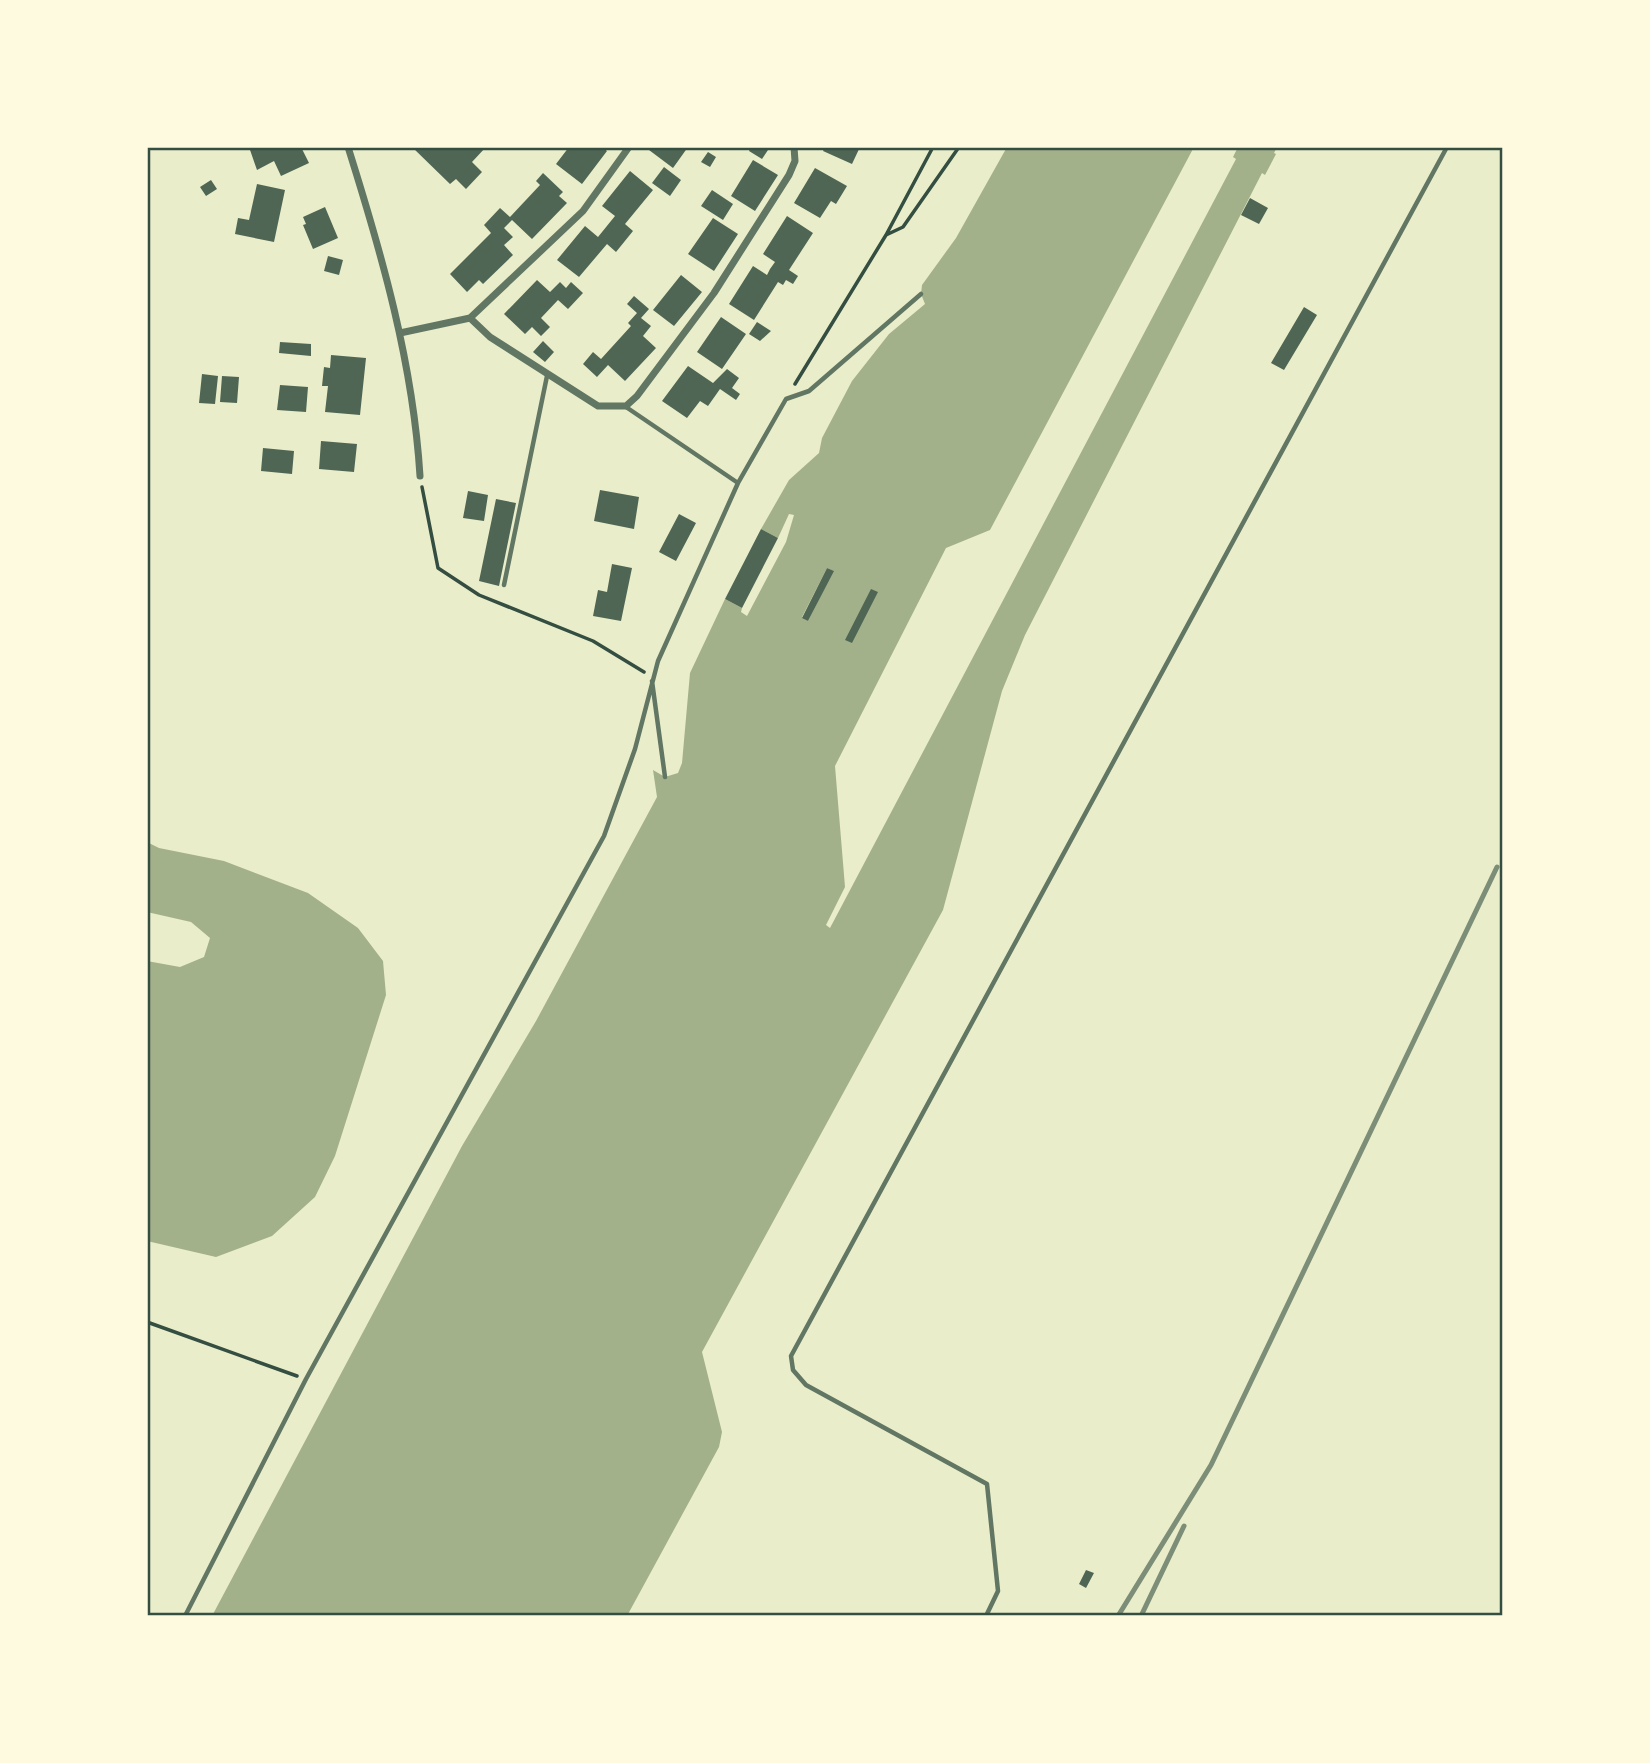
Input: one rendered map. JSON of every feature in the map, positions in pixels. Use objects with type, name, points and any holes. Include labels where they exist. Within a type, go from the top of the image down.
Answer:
[{"type":"street","points":[[348,147],[382,254],[400,333],[417,432],[419,476]]},
{"type":"street","points":[[400,333],[470,318],[583,211],[629,147]]},
{"type":"street","points":[[470,318],[490,337],[547,376],[598,406],[626,407],[638,396],[714,293],[789,175],[795,161],[794,147]]},
{"type":"lane","points":[[986,1616],[998,1591],[987,1484],[806,1385],[793,1370],[792,1356],[1447,147]]},
{"type":"lane","points":[[185,1616],[306,1379],[604,836],[635,749],[652,676],[738,483],[786,399],[809,391],[921,294]]},
{"type":"lane","points":[[504,585],[547,376]]},
{"type":"lane","points":[[626,407],[738,483]]},
{"type":"lane","points":[[652,676],[665,777]]},
{"type":"path","points":[[786,399],[886,235],[933,147]]},
{"type":"path","points":[[886,235],[903,227],[959,147]]},
{"type":"path","points":[[419,476],[438,568],[479,595],[593,641],[652,676]]},
{"type":"path","points":[[147,1322],[306,1379]]},
{"type":"shaded area","points":[[1007,147],[1194,147],[990,530],[946,548],[835,766],[845,887],[826,925],[830,928],[1236,159],[1233,157],[1238,147],[1277,147],[1274,153],[1276,154],[1265,175],[1262,173],[1025,635],[1002,691],[943,910],[702,1352],[722,1432],[719,1447],[627,1616],[212,1616],[462,1146],[536,1021],[657,797],[653,770],[665,777],[678,773],[682,763],[690,673],[725,599],[742,608],[741,612],[747,616],[786,542],[794,515],[789,514],[778,538],[761,529],[789,480],[819,453],[822,438],[852,381],[889,334],[925,304],[921,294],[922,285],[956,238]],"holes":[[[827,568],[833,571],[808,621],[802,617]]]},
{"type":"shaded area","points":[[147,842],[159,848],[224,861],[308,893],[358,928],[383,961],[386,995],[335,1156],[315,1197],[272,1236],[216,1257],[147,1241],[147,961],[180,967],[204,957],[210,938],[191,922],[147,912]]},
{"type":"building","points":[[249,147],[301,147],[309,163],[281,176],[274,161],[257,170]]},
{"type":"building","points":[[412,147],[486,147],[472,162],[482,172],[466,189],[456,179],[450,184]]},
{"type":"building","points":[[569,147],[602,147],[607,151],[582,184],[556,164]]},
{"type":"building","points":[[650,147],[688,147],[673,168],[649,150]]},
{"type":"building","points":[[751,147],[764,147],[768,150],[762,159],[749,151]]},
{"type":"building","points":[[825,147],[860,147],[852,164],[823,151]]},
{"type":"building","points":[[708,152],[716,157],[710,167],[701,162]]},
{"type":"building","points":[[753,160],[778,175],[755,211],[731,196]]},
{"type":"building","points":[[664,167],[681,180],[670,196],[652,183]]},
{"type":"building","points":[[815,168],[847,186],[836,204],[831,201],[820,218],[794,203]]},
{"type":"building","points":[[630,171],[653,190],[625,224],[633,231],[616,252],[607,244],[579,277],[557,260],[585,226],[598,237],[615,216],[602,206]]},
{"type":"building","points":[[543,173],[563,192],[559,196],[567,203],[532,239],[512,220],[504,228],[513,237],[504,245],[513,255],[483,284],[479,280],[467,292],[450,274],[491,233],[484,225],[500,208],[510,217],[540,185],[536,181]]},
{"type":"building","points":[[211,180],[217,189],[206,196],[200,187]]},
{"type":"building","points":[[257,184],[285,190],[274,242],[235,234],[238,218],[249,220]]},
{"type":"building","points":[[712,190],[733,204],[723,220],[701,206]]},
{"type":"building","points":[[1250,198],[1268,208],[1259,224],[1241,215]]},
{"type":"building","points":[[325,207],[338,238],[313,249],[303,225],[306,224],[303,217]]},
{"type":"building","points":[[787,216],[813,233],[789,270],[798,276],[793,284],[786,280],[783,285],[778,282],[754,320],[729,304],[753,266],[767,275],[775,262],[763,254]]},
{"type":"building","points":[[713,218],[738,234],[714,271],[688,254]]},
{"type":"building","points":[[328,256],[343,260],[339,275],[324,271]]},
{"type":"building","points":[[681,275],[702,292],[674,326],[653,310]]},
{"type":"building","points":[[537,280],[550,292],[560,282],[566,288],[571,282],[583,293],[568,309],[558,300],[541,318],[550,327],[541,336],[532,327],[525,334],[504,314]]},
{"type":"building","points":[[634,296],[649,309],[641,318],[651,326],[643,336],[656,348],[625,381],[608,365],[597,377],[583,364],[593,352],[601,359],[631,326],[628,323],[637,313],[627,304]]},
{"type":"building","points":[[1304,307],[1317,315],[1284,370],[1271,363]]},
{"type":"building","points":[[721,317],[746,334],[722,369],[697,352]]},
{"type":"building","points":[[757,322],[771,331],[760,341],[749,334]]},
{"type":"building","points":[[543,341],[554,352],[545,362],[533,352]]},
{"type":"building","points":[[280,342],[311,344],[311,356],[279,353]]},
{"type":"building","points":[[331,355],[366,358],[360,415],[325,412],[328,386],[322,386],[324,367],[330,368]]},
{"type":"building","points":[[688,366],[713,383],[727,369],[739,378],[732,388],[740,394],[736,400],[720,389],[708,406],[700,401],[687,418],[662,401]]},
{"type":"building","points":[[202,374],[218,376],[215,404],[199,403]]},
{"type":"building","points":[[222,376],[239,377],[237,403],[220,402]]},
{"type":"building","points":[[280,385],[308,387],[306,412],[277,410]]},
{"type":"building","points":[[321,441],[357,444],[354,472],[319,469]]},
{"type":"building","points":[[263,448],[294,451],[292,474],[261,471]]},
{"type":"building","points":[[600,490],[639,497],[634,529],[594,521]]},
{"type":"building","points":[[468,491],[488,495],[484,521],[463,518]]},
{"type":"building","points":[[496,499],[516,503],[499,586],[479,581]]},
{"type":"building","points":[[679,514],[696,523],[676,561],[659,552]]},
{"type":"building","points":[[761,529],[778,538],[742,608],[725,599]]},
{"type":"building","points":[[612,564],[632,568],[621,621],[593,616],[598,590],[607,592]]},
{"type":"building","points":[[827,568],[834,571],[808,621],[802,618]]},
{"type":"building","points":[[871,589],[878,592],[852,643],[845,640]]},
{"type":"building","points":[[1086,1570],[1094,1573],[1086,1588],[1079,1584]]},
{"type":"railway","points":[[1118,1616],[1211,1465],[1497,867]]},
{"type":"railway","points":[[1141,1616],[1184,1526]]}]
